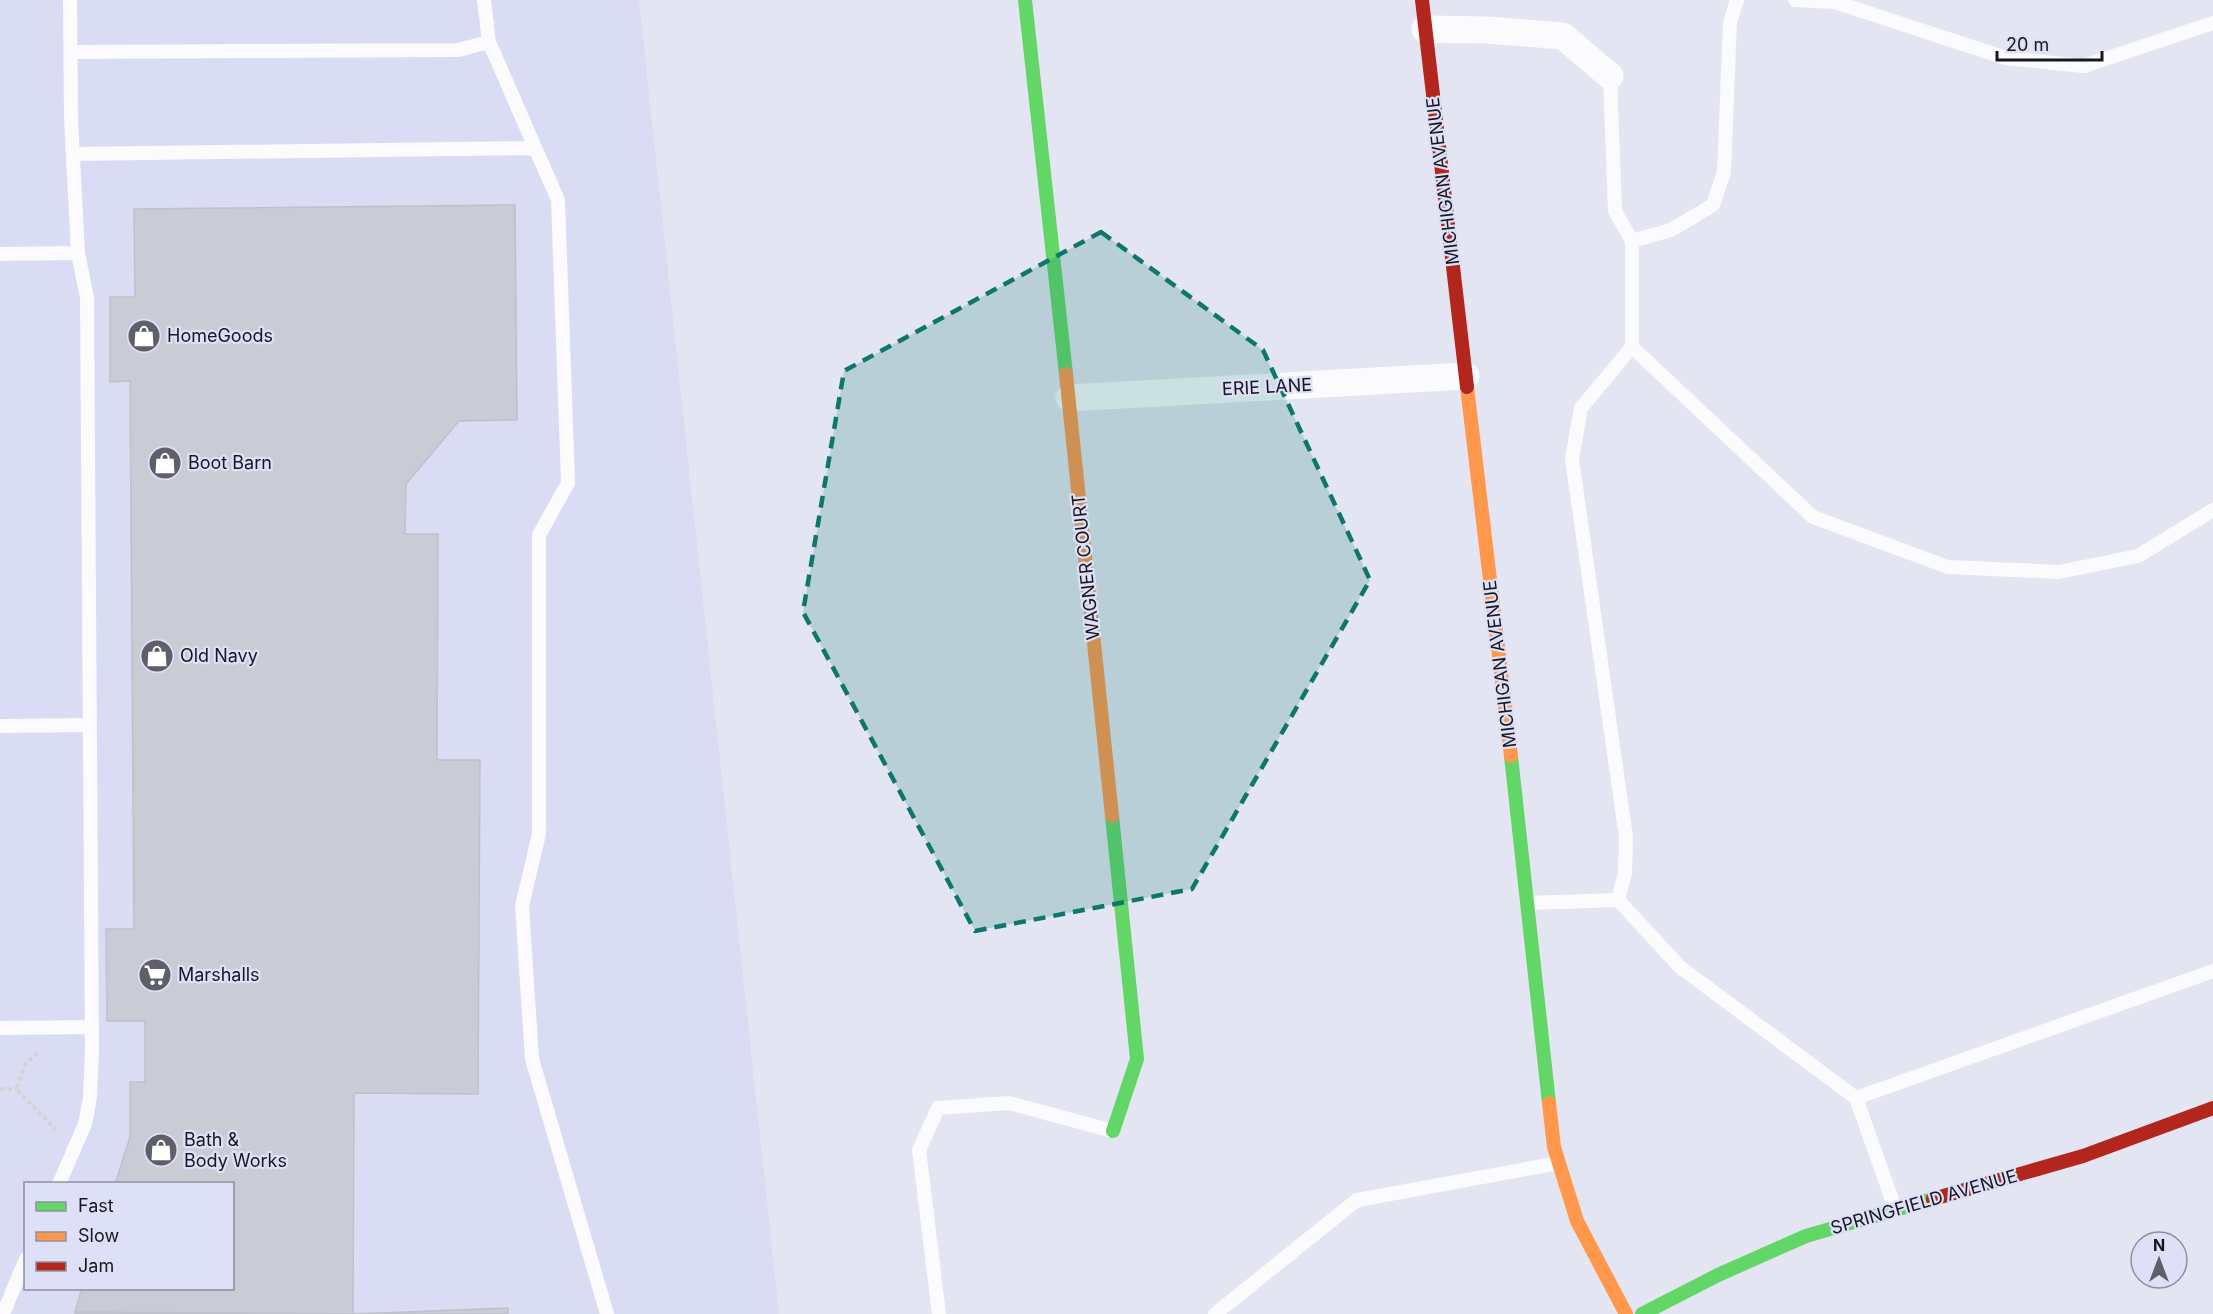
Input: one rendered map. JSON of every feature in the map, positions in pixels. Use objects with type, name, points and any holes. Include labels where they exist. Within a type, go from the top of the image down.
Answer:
[{"type":"street","name":"WAGNER COURT","points":[[1025,0],[1069,398],[1137,1059],[1113,1131]]},
{"type":"street","name":"MICHIGAN AVENUE","points":[[1422,0],[1553,1136],[1577,1221],[1626,1314]]},
{"type":"street","points":[[1425,29],[1487,30],[1563,36],[1610,76]]},
{"type":"street","name":"ERIE LANE","points":[[1069,398],[1466,376]]},
{"type":"street","name":"SPRINGFIELD AVENUE","points":[[1642,1314],[1718,1275],[1806,1236],[2083,1156],[2213,1108]]},
{"type":"lane","points":[[60,1182],[85,1124],[90,1098],[92,1027],[87,298],[78,253],[73,154],[70,0]]},
{"type":"lane","points":[[484,0],[489,42],[558,200],[568,483],[539,535],[539,834],[522,906],[532,1059],[607,1314]]},
{"type":"lane","points":[[1632,241],[1671,230],[1713,205],[1724,172],[1730,22],[1737,0]]},
{"type":"lane","points":[[1795,0],[1835,2],[2006,58],[2084,66],[2213,23]]},
{"type":"lane","points":[[71,52],[458,50],[489,42]]},
{"type":"lane","points":[[1610,76],[1616,211],[1632,241],[1632,347],[1581,408],[1572,459],[1626,837],[1625,873],[1618,900]]},
{"type":"lane","points":[[73,154],[536,148]]},
{"type":"lane","points":[[0,254],[78,253]]},
{"type":"lane","points":[[1632,347],[1814,517],[1948,567],[2059,572],[2138,556],[2213,510]]},
{"type":"lane","points":[[0,726],[90,725]]},
{"type":"lane","points":[[1527,903],[1618,900],[1680,967],[1856,1098],[1896,1211]]},
{"type":"lane","points":[[1856,1098],[2213,971]]},
{"type":"lane","points":[[0,1028],[92,1027]]},
{"type":"lane","points":[[939,1314],[919,1150],[938,1108],[1008,1103],[1113,1131]]},
{"type":"lane","points":[[1215,1314],[1357,1200],[1559,1163]]},
{"type":"lane","points":[[3,1314],[24,1263]]},
{"type":"path","points":[[16,1089],[26,1063],[68,1027]]},
{"type":"path","points":[[0,1089],[16,1089],[57,1130]]},
{"type":"highlighted area","points":[[1101,232],[1263,350],[1370,580],[1192,889],[975,931],[803,612],[844,371]]},
{"type":"shaded area","points":[[0,0],[639,0],[779,1314],[0,1314]]},
{"type":"building","points":[[515,205],[517,420],[459,421],[406,484],[405,534],[438,534],[437,760],[480,760],[478,1094],[354,1093],[353,1314],[75,1312],[81,1290],[234,1290],[234,1182],[116,1182],[130,1137],[130,1082],[145,1082],[145,1021],[107,1021],[106,929],[134,929],[130,381],[110,382],[110,297],[135,297],[134,209]]},
{"type":"building","points":[[508,1308],[508,1314],[353,1314]]},
{"type":"building","points":[[75,1312],[353,1314],[75,1314]]},
{"type":"traffic: fast","points":[[1025,0],[1066,374]]},
{"type":"traffic: fast","points":[[1511,756],[1549,1103]]},
{"type":"traffic: fast","points":[[1112,816],[1137,1059],[1113,1131]]},
{"type":"traffic: fast","points":[[1642,1314],[1718,1275],[1806,1236],[1933,1199]]},
{"type":"traffic: slow","points":[[1066,374],[1112,816]]},
{"type":"traffic: slow","points":[[1467,387],[1511,756]]},
{"type":"traffic: slow","points":[[1549,1103],[1554,1147],[1577,1221],[1626,1314]]},
{"type":"traffic: jam","points":[[1422,0],[1467,387]]},
{"type":"traffic: jam","points":[[1933,1199],[2083,1156],[2213,1108]]},
{"type":"place","name":"HomeGoods","points":[[144,336]]},
{"type":"place","name":"Boot Barn","points":[[165,463]]},
{"type":"place","name":"Old Navy","points":[[157,656]]},
{"type":"place","name":"Marshalls","points":[[155,975]]},
{"type":"place","name":"Bath & Body Works","points":[[161,1150]]}]
